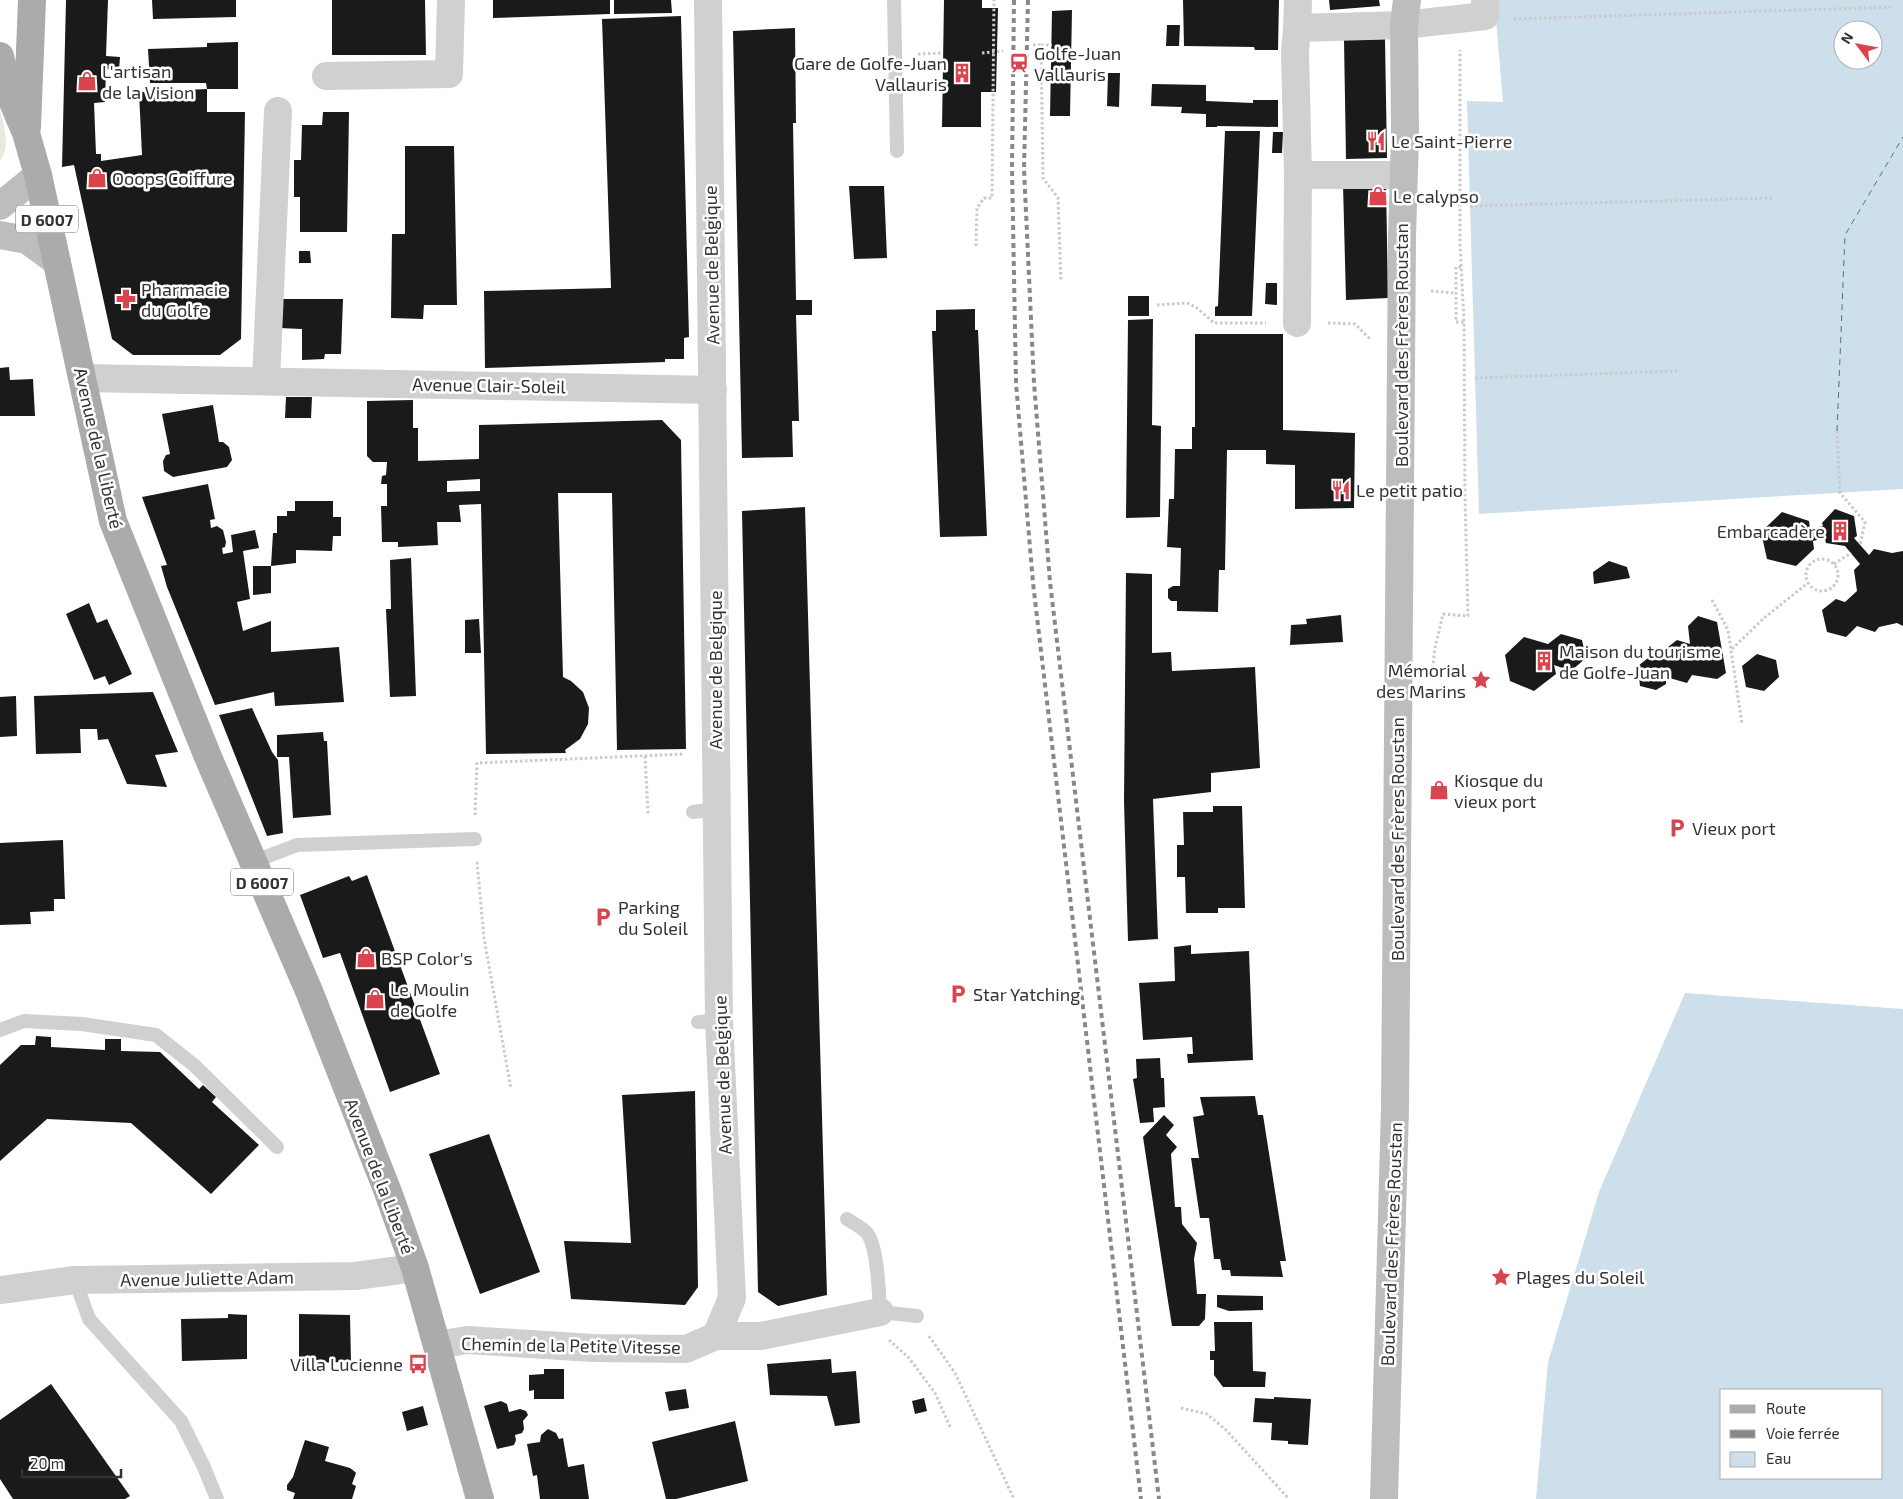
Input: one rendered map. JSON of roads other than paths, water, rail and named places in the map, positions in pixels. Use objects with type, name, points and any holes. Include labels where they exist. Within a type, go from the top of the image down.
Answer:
[{"type":"main road","name":"Avenue de la Liberté","points":[[26,133],[32,0]]},
{"type":"main road","name":"Boulevard des Frères Roustan","points":[[1384,1499],[1395,1108],[1406,12]]},
{"type":"main road","name":"Avenue de la Liberté","points":[[0,56],[7,88],[26,133],[38,175],[113,521],[208,757],[309,991],[388,1192],[415,1268],[480,1499]]},
{"type":"main road","points":[[0,206],[38,175]]},
{"type":"main road","points":[[0,235],[27,240],[57,262]]},
{"type":"street","points":[[326,76],[449,74],[451,0]]},
{"type":"street","name":"Avenue de Belgique","points":[[708,0],[716,752],[705,811],[709,1021],[732,1298],[716,1336]]},
{"type":"street","points":[[1297,323],[1298,175],[1295,52],[1298,0]]},
{"type":"street","points":[[1297,28],[1406,12],[1460,20],[1485,16],[1485,0]]},
{"type":"street","points":[[266,381],[278,111]]},
{"type":"street","points":[[1298,175],[1403,175]]},
{"type":"street","name":"Avenue Clair-Soleil","points":[[83,378],[713,390]]},
{"type":"street","name":"Avenue Juliette Adam","points":[[0,1290],[75,1280],[355,1276],[415,1268]]},
{"type":"street","name":"Chemin de la Petite Vitesse","points":[[437,1345],[468,1340],[593,1348],[686,1349],[716,1336],[761,1336],[869,1315]]},
{"type":"lane","points":[[894,0],[897,151]]},
{"type":"lane","points":[[253,862],[296,845],[474,839]]},
{"type":"lane","points":[[0,1030],[24,1021],[82,1024],[156,1035],[195,1066],[277,1147]]},
{"type":"lane","points":[[847,1219],[867,1232],[873,1246],[879,1283],[869,1315],[917,1316]]},
{"type":"lane","points":[[75,1280],[89,1319],[181,1421],[203,1465],[217,1499]]},
{"type":"water","points":[[1496,0],[1903,0],[1903,489],[1479,514],[1467,101],[1503,102]]},
{"type":"water","points":[[1685,993],[1903,1009],[1903,1499],[1536,1499],[1548,1362],[1599,1192]]},
{"type":"railway","points":[[1014,0],[1012,167],[1016,383],[1033,583],[1141,1499]]},
{"type":"railway","points":[[1028,0],[1024,169],[1034,383],[1050,582],[1159,1499]]},
{"type":"place","name":"Golfe-Juan Vallauris","points":[[1019,63]]},
{"type":"place","name":"Gare de Golfe-Juan Vallauris","points":[[962,73]]},
{"type":"place","name":"L'artisan de la Vision","points":[[87,81]]},
{"type":"place","name":"Le Saint-Pierre","points":[[1376,141]]},
{"type":"place","name":"Ooops Coiffure","points":[[97,178]]},
{"type":"place","name":"Le calypso","points":[[1378,196]]},
{"type":"place","name":"Pharmacie du Golfe","points":[[126,299]]},
{"type":"place","name":"Le petit patio","points":[[1341,490]]},
{"type":"place","name":"Embarcadère","points":[[1840,531]]},
{"type":"place","name":"Maison du tourisme de Golfe-Juan","points":[[1544,661]]},
{"type":"place","name":"Mémorial des Marins","points":[[1481,680]]},
{"type":"place","name":"Kiosque du vieux port","points":[[1439,790]]},
{"type":"place","name":"Vieux port","points":[[1677,828]]},
{"type":"place","name":"Parking du Soleil","points":[[603,917]]},
{"type":"place","name":"BSP Color's","points":[[366,958]]},
{"type":"place","name":"Star Yatching","points":[[958,994]]},
{"type":"place","name":"Le Moulin de Golfe","points":[[375,999]]},
{"type":"place","name":"Plages du Soleil","points":[[1501,1277]]},
{"type":"place","name":"Villa Lucienne","points":[[418,1364]]}]
